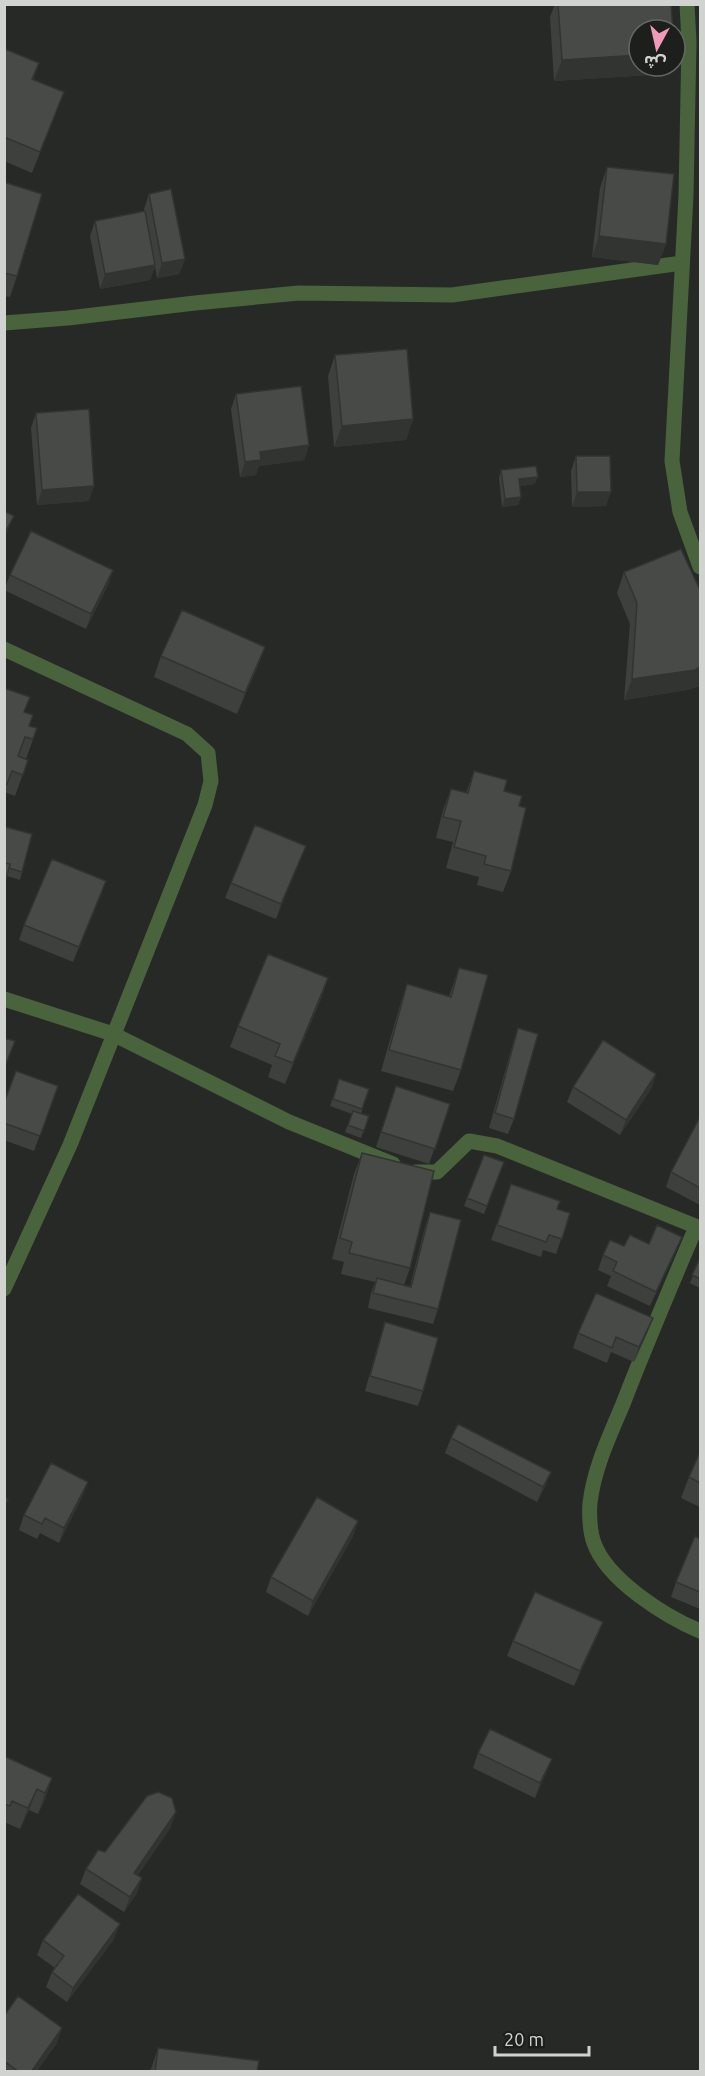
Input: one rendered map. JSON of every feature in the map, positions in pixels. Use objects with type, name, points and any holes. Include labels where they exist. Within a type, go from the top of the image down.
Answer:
[{"type":"street","points":[[687,4],[694,133],[682,263],[672,461],[680,512],[700,567]]},
{"type":"street","points":[[4,322],[68,318],[298,293],[452,295],[682,263]]},
{"type":"street","points":[[4,649],[187,734],[208,753],[211,781],[205,805],[70,1145],[4,1289]]},
{"type":"street","points":[[4,999],[113,1034],[289,1122],[407,1170],[420,1174],[437,1172],[469,1141],[497,1146],[698,1228],[655,1322],[598,1465],[590,1504],[593,1541],[601,1559],[635,1592],[671,1616],[700,1631]]},
{"type":"building","points":[[558,4],[671,4],[672,18],[627,18],[627,56],[562,60]]},
{"type":"building","points":[[5,49],[39,63],[32,79],[64,92],[40,152],[4,137]]},
{"type":"building","points":[[607,167],[674,174],[666,244],[599,236]]},
{"type":"building","points":[[4,182],[42,194],[17,276],[4,273]]},
{"type":"building","points":[[171,189],[185,259],[162,263],[149,194]]},
{"type":"building","points":[[145,211],[155,265],[105,274],[95,221]]},
{"type":"building","points":[[407,349],[413,419],[342,426],[335,355]]},
{"type":"building","points":[[301,386],[309,445],[260,452],[261,460],[245,462],[236,394]]},
{"type":"building","points":[[89,409],[94,486],[42,490],[36,413]]},
{"type":"building","points":[[576,456],[610,456],[611,492],[577,492]]},
{"type":"building","points":[[536,466],[538,477],[519,479],[521,497],[505,499],[501,470]]},
{"type":"building","points":[[4,511],[14,516],[4,534]]},
{"type":"building","points":[[31,531],[113,570],[91,614],[10,575]]},
{"type":"building","points":[[681,549],[700,590],[700,667],[695,670],[632,679],[637,603],[624,572]]},
{"type":"building","points":[[182,610],[265,647],[245,693],[161,656]]},
{"type":"building","points":[[4,688],[30,697],[24,712],[33,715],[29,726],[37,728],[33,739],[25,737],[18,756],[28,760],[23,775],[12,771],[7,784],[4,783]]},
{"type":"building","points":[[474,771],[507,780],[504,791],[522,796],[519,806],[526,808],[511,871],[484,864],[486,856],[454,847],[461,821],[443,817],[451,789],[468,793]]},
{"type":"building","points":[[255,825],[306,846],[281,904],[231,883]]},
{"type":"building","points":[[6,827],[32,834],[22,872],[9,868],[10,864],[4,863]]},
{"type":"building","points":[[52,859],[106,881],[79,947],[24,925]]},
{"type":"building","points":[[4,863],[10,864],[4,887]]},
{"type":"building","points":[[268,954],[328,978],[293,1063],[275,1056],[280,1044],[238,1026]]},
{"type":"building","points":[[459,968],[488,975],[461,1070],[389,1050],[407,984],[451,997]]},
{"type":"building","points":[[518,1028],[538,1034],[514,1119],[495,1113]]},
{"type":"building","points":[[4,1038],[15,1041],[4,1069]]},
{"type":"building","points":[[603,1040],[656,1074],[626,1120],[573,1087]]},
{"type":"building","points":[[16,1071],[58,1086],[40,1136],[4,1123],[4,1103]]},
{"type":"building","points":[[339,1079],[369,1089],[362,1109],[333,1099]]},
{"type":"building","points":[[396,1086],[450,1104],[435,1149],[381,1132]]},
{"type":"building","points":[[353,1111],[369,1116],[364,1131],[348,1125]]},
{"type":"building","points":[[700,1117],[700,1188],[671,1172]]},
{"type":"building","points":[[362,1153],[434,1171],[410,1268],[349,1253],[352,1242],[340,1238]]},
{"type":"building","points":[[484,1155],[504,1162],[487,1206],[467,1198]]},
{"type":"building","points":[[511,1184],[560,1201],[557,1209],[570,1213],[562,1239],[549,1235],[546,1242],[497,1225]]},
{"type":"building","points":[[430,1212],[461,1220],[438,1309],[373,1293],[377,1278],[411,1287]]},
{"type":"building","points":[[657,1225],[682,1237],[656,1292],[613,1271],[617,1262],[603,1255],[610,1240],[624,1246],[630,1235],[649,1244]]},
{"type":"building","points":[[700,1258],[700,1279],[692,1275]]},
{"type":"building","points":[[596,1293],[653,1318],[639,1347],[616,1337],[612,1348],[578,1333]]},
{"type":"building","points":[[385,1322],[438,1338],[423,1391],[370,1376]]},
{"type":"building","points":[[458,1424],[551,1472],[543,1487],[451,1438]]},
{"type":"building","points":[[700,1452],[700,1483],[689,1477]]},
{"type":"building","points":[[51,1463],[88,1482],[64,1528],[45,1518],[42,1524],[24,1515]]},
{"type":"building","points":[[317,1497],[358,1521],[313,1601],[271,1577]]},
{"type":"building","points":[[695,1536],[700,1539],[700,1592],[676,1582]]},
{"type":"building","points":[[535,1592],[603,1622],[580,1671],[513,1641]]},
{"type":"building","points":[[490,1729],[552,1759],[540,1783],[478,1753]]},
{"type":"building","points":[[4,1756],[52,1778],[45,1793],[37,1789],[28,1808],[12,1801],[10,1806],[4,1804]]},
{"type":"building","points":[[158,1792],[172,1798],[176,1812],[134,1873],[142,1878],[130,1897],[86,1869],[98,1850],[105,1852],[147,1796]]},
{"type":"building","points":[[78,1894],[120,1924],[73,1988],[52,1972],[64,1956],[43,1940]]},
{"type":"building","points":[[18,1996],[62,2028],[31,2072],[19,2072],[7,2063],[4,2066],[4,2016]]},
{"type":"building","points":[[158,2048],[259,2061],[257,2072],[155,2072]]}]
